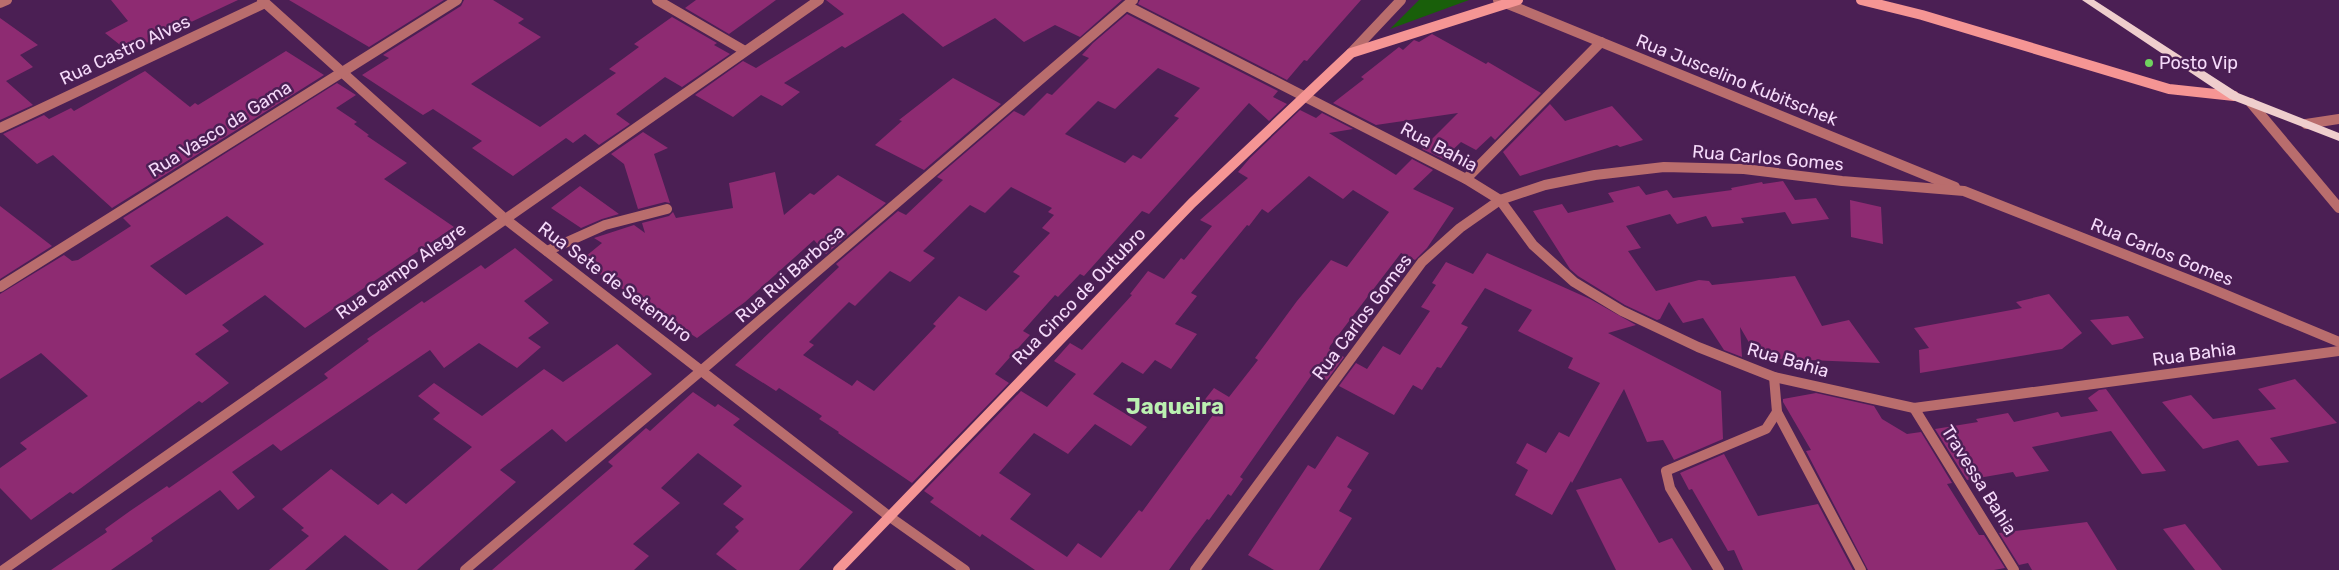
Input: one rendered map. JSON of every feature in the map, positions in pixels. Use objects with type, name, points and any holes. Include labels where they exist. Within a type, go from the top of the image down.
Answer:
[{"type":"main road","points":[[2087,0],[2234,96],[2339,137]]},
{"type":"street","points":[[0,3],[7,0]]},
{"type":"street","name":"Rua Vasco da Gama","points":[[0,287],[457,0]]},
{"type":"street","points":[[657,0],[745,51]]},
{"type":"street","name":"Rua Campo Alegre","points":[[3,570],[504,218],[819,0]]},
{"type":"street","name":"Rua Cinco de Outubro","points":[[838,570],[1192,203],[1304,95],[1351,53],[1401,0]]},
{"type":"street","name":"Rua Cinco de Outubro","points":[[1351,53],[1501,2],[1518,0]]},
{"type":"street","points":[[1861,0],[1922,15],[2127,78],[2169,89],[2234,96]]},
{"type":"street","name":"Rua Sete de Setembro","points":[[263,1],[504,218],[890,516],[965,570]]},
{"type":"street","name":"Rua Castro Alves","points":[[0,128],[263,1]]},
{"type":"street","name":"Rua Juscelino Kubitschek","points":[[1501,2],[1964,191]]},
{"type":"street","name":"Rua Bahia","points":[[1130,3],[1466,179],[1500,200],[1533,245],[1574,282],[1622,312],[1698,347],[1774,377],[1914,408],[2339,351]]},
{"type":"street","name":"Rua Rui Barbosa","points":[[465,570],[702,370],[1130,3]]},
{"type":"street","points":[[1466,179],[1601,42]]},
{"type":"street","points":[[2251,103],[2339,208]]},
{"type":"street","points":[[2306,124],[2339,119]]},
{"type":"street","name":"Rua Carlos Gomes","points":[[1196,570],[1422,262],[1460,228],[1500,200],[1545,186],[1595,175],[1664,167],[1744,169],[1842,181],[1964,191],[2207,287],[2339,342]]},
{"type":"street","points":[[547,251],[605,225],[666,209]]},
{"type":"street","points":[[1774,377],[1777,412],[1861,570]]},
{"type":"street","name":"Travessa Bahia","points":[[1914,408],[2014,570]]},
{"type":"street","points":[[1719,570],[1670,488],[1666,471],[1766,429],[1777,412]]},
{"type":"green space","points":[[1419,0],[1469,0],[1390,29]]},
{"type":"building","points":[[111,0],[238,0],[173,29],[129,52],[105,33],[128,21]]},
{"type":"building","points":[[289,0],[444,0],[369,47]]},
{"type":"building","points":[[464,0],[493,0],[524,19],[518,23],[541,37],[471,84],[540,127],[616,73],[609,69],[639,47],[634,44],[672,17],[717,43],[714,45],[730,54],[682,87],[665,77],[616,114],[630,124],[599,145],[585,134],[573,143],[566,138],[513,176],[472,148],[482,141],[433,109],[423,115],[362,75],[389,58],[383,55],[461,6]]},
{"type":"building","points":[[696,0],[776,0],[729,34],[685,8]]},
{"type":"building","points":[[826,0],[1122,0],[1080,37],[1055,25],[1024,42],[995,18],[943,47],[903,13],[845,48],[842,46],[784,83],[800,92],[782,106],[761,95],[733,117],[695,95],[743,61],[756,68],[844,14]]},
{"type":"building","points":[[1140,0],[1361,0],[1307,61],[1304,60],[1287,80],[1138,4]]},
{"type":"building","points":[[1127,14],[1278,91],[1273,97],[1287,104],[1269,121],[1249,103],[1149,214],[1142,211],[1084,276],[1080,274],[1058,297],[1055,295],[1023,331],[1030,335],[995,374],[1009,383],[912,483],[819,419],[822,416],[779,388],[776,391],[735,365],[839,267],[836,264],[898,211],[906,215],[943,180],[937,177],[1014,111],[1024,116],[1047,93],[1052,95],[1089,58],[1082,55]],"holes":[[[1158,68],[1200,88],[1174,116],[1179,118],[1141,159],[1133,155],[1125,163],[1065,134],[1098,101],[1115,109]],[[1011,187],[1052,208],[1048,212],[1054,215],[1042,228],[1050,233],[1013,272],[1020,276],[986,311],[959,296],[933,324],[936,326],[874,391],[857,380],[852,386],[803,355],[814,345],[809,342],[849,302],[855,306],[890,271],[910,282],[935,258],[923,251],[970,205],[985,213]]]},
{"type":"building","points":[[0,18],[38,45],[20,55],[33,67],[6,81],[33,105],[0,120]]},
{"type":"building","points":[[1432,34],[1486,64],[1488,62],[1541,93],[1495,140],[1491,136],[1476,150],[1461,142],[1443,159],[1422,149],[1458,113],[1376,125],[1333,103],[1364,79],[1361,77],[1399,47],[1403,50],[1414,40],[1419,42]]},
{"type":"building","points":[[286,51],[324,75],[112,208],[53,155],[37,164],[3,134],[44,115],[49,119],[71,108],[74,111],[145,71],[190,107],[195,103],[198,105]]},
{"type":"building","points":[[953,78],[1001,104],[924,170],[875,145],[902,121],[899,120]]},
{"type":"building","points":[[337,83],[356,95],[336,108],[357,122],[354,124],[369,135],[367,136],[407,163],[384,179],[454,227],[305,328],[265,295],[222,325],[229,331],[195,354],[229,383],[202,403],[199,401],[73,494],[70,492],[31,520],[0,488],[0,468],[27,449],[20,443],[88,396],[41,353],[0,379],[0,294],[64,255],[72,261],[78,260],[131,226],[123,218]],"holes":[[[227,216],[264,244],[186,295],[150,266]]]},
{"type":"building","points":[[1550,104],[1565,121],[1612,106],[1643,140],[1620,147],[1617,145],[1520,176],[1503,152]]},
{"type":"building","points":[[1300,110],[1316,118],[1322,113],[1353,129],[1329,133],[1396,175],[1412,159],[1433,170],[1413,189],[1454,208],[1427,248],[1415,260],[1401,253],[1330,346],[1329,349],[1344,357],[1327,380],[1313,373],[1240,477],[1243,479],[1231,496],[1228,494],[1209,520],[1207,519],[1169,570],[1035,570],[982,534],[980,537],[930,502],[934,498],[924,491],[1021,391],[1047,407],[1076,374],[1054,361],[1070,343],[1082,350],[1132,295],[1130,294],[1148,271],[1164,279],[1181,258],[1184,260],[1212,226],[1200,220],[1248,178],[1238,172]],"holes":[[[1309,176],[1343,199],[1353,190],[1389,212],[1347,267],[1331,260],[1297,301],[1255,358],[1258,360],[1229,397],[1214,388],[1199,407],[1213,415],[1142,512],[1139,510],[1101,558],[1078,543],[1067,557],[1010,519],[1031,494],[999,473],[1034,433],[1068,454],[1095,424],[1131,446],[1147,427],[1093,394],[1122,362],[1143,374],[1155,360],[1171,369],[1197,334],[1175,324],[1197,296],[1191,293],[1262,209],[1268,213]]]},
{"type":"building","points":[[643,132],[668,148],[654,154],[670,203],[665,202],[638,209],[624,164],[611,154]]},
{"type":"building","points":[[775,172],[784,215],[810,193],[814,195],[838,175],[886,203],[826,254],[814,240],[745,302],[697,338],[580,261],[602,243],[594,238],[634,225],[645,233],[642,223],[669,216],[673,212],[676,218],[733,208],[729,183]]},
{"type":"building","points":[[1783,181],[1795,200],[1816,198],[1829,219],[1792,224],[1785,212],[1741,218],[1744,223],[1712,227],[1706,216],[1677,224],[1670,214],[1626,226],[1641,248],[1628,251],[1656,291],[1699,280],[1709,281],[1712,285],[1795,276],[1822,326],[1849,320],[1880,363],[1758,358],[1740,327],[1742,357],[1724,350],[1703,318],[1683,323],[1669,302],[1660,319],[1657,320],[1625,305],[1578,276],[1570,269],[1533,211],[1562,204],[1568,213],[1614,202],[1608,193],[1639,186],[1646,195],[1667,190],[1673,198],[1732,190],[1731,188],[1762,182],[1763,184]]},
{"type":"building","points":[[580,186],[619,214],[581,228],[551,208]]},
{"type":"building","points":[[1850,200],[1881,207],[1883,244],[1851,237]]},
{"type":"building","points":[[0,206],[52,246],[0,279]]},
{"type":"building","points":[[515,248],[553,280],[524,301],[549,323],[528,338],[541,347],[517,368],[479,343],[444,368],[430,350],[281,451],[273,444],[232,472],[255,497],[238,510],[220,490],[151,538],[153,541],[111,570],[51,570],[107,532],[105,529],[130,511],[167,486],[169,488],[328,378],[324,374],[369,341],[367,339],[422,301],[424,303],[481,265],[485,269]]},
{"type":"building","points":[[1487,253],[1590,299],[1636,325],[1608,333],[1721,391],[1723,439],[1674,460],[1663,440],[1647,442],[1624,389],[1552,515],[1515,495],[1528,470],[1516,463],[1527,443],[1546,453],[1559,432],[1569,437],[1600,383],[1568,368],[1573,358],[1518,331],[1532,310],[1485,288],[1461,324],[1468,327],[1441,368],[1437,367],[1422,390],[1413,385],[1394,415],[1339,386],[1356,363],[1367,369],[1383,346],[1400,355],[1430,311],[1421,307],[1436,285],[1432,283],[1446,262],[1473,274]]},
{"type":"building","points":[[2049,294],[2082,333],[2062,349],[1920,373],[1919,350],[1929,348],[1914,328],[2022,308],[2016,302]]},
{"type":"building","points":[[2128,316],[2144,338],[2112,345],[2090,320]]},
{"type":"building","points":[[617,344],[652,374],[566,442],[552,429],[500,470],[516,482],[417,570],[389,570],[345,535],[305,570],[269,570],[309,536],[301,530],[304,528],[282,509],[331,469],[378,505],[392,493],[406,504],[472,447],[433,419],[440,413],[418,396],[434,383],[482,416],[544,369],[563,382]]},
{"type":"building","points":[[2295,379],[2337,423],[2270,438],[2289,462],[2258,466],[2238,440],[2203,449],[2162,402],[2191,395],[2213,419],[2276,409],[2258,389]]},
{"type":"building","points":[[2106,389],[2166,471],[2142,474],[2111,431],[2032,447],[2049,471],[2016,477],[2013,472],[1967,480],[1935,429],[1978,422],[1976,419],[2008,413],[2014,422],[2058,412],[2061,417],[2098,411],[2088,398],[2099,390]]},
{"type":"building","points":[[693,392],[715,407],[718,404],[740,419],[733,425],[853,512],[799,570],[737,570],[716,554],[739,531],[735,527],[744,519],[723,504],[742,486],[698,453],[661,488],[680,503],[633,544],[649,556],[634,570],[492,570],[613,466],[608,462],[646,428],[650,431]]},
{"type":"building","points":[[1816,393],[1874,406],[1882,419],[1907,434],[1921,432],[1952,483],[1947,484],[1979,535],[1984,535],[2005,568],[1994,570],[1868,570],[1806,451],[1811,450],[1783,402],[1783,399]]},
{"type":"building","points":[[1337,436],[1369,453],[1347,487],[1352,490],[1339,511],[1352,518],[1319,570],[1274,570],[1248,555],[1308,465],[1315,469]]},
{"type":"building","points":[[1724,454],[1758,516],[1818,504],[1853,570],[1743,570],[1734,550],[1728,551],[1692,489],[1689,490],[1680,473]]},
{"type":"building","points":[[1621,478],[1659,543],[1672,538],[1692,570],[1616,570],[1576,490]]},
{"type":"building","points":[[2087,522],[2117,570],[2032,570],[2028,563],[2019,565],[1999,533]]},
{"type":"building","points":[[2185,524],[2222,570],[2195,570],[2163,529]]},
{"type":"place","name":"Posto Vip","points":[[2149,63]]},
{"type":"district","name":"Jaqueira","points":[[1175,406]]}]
